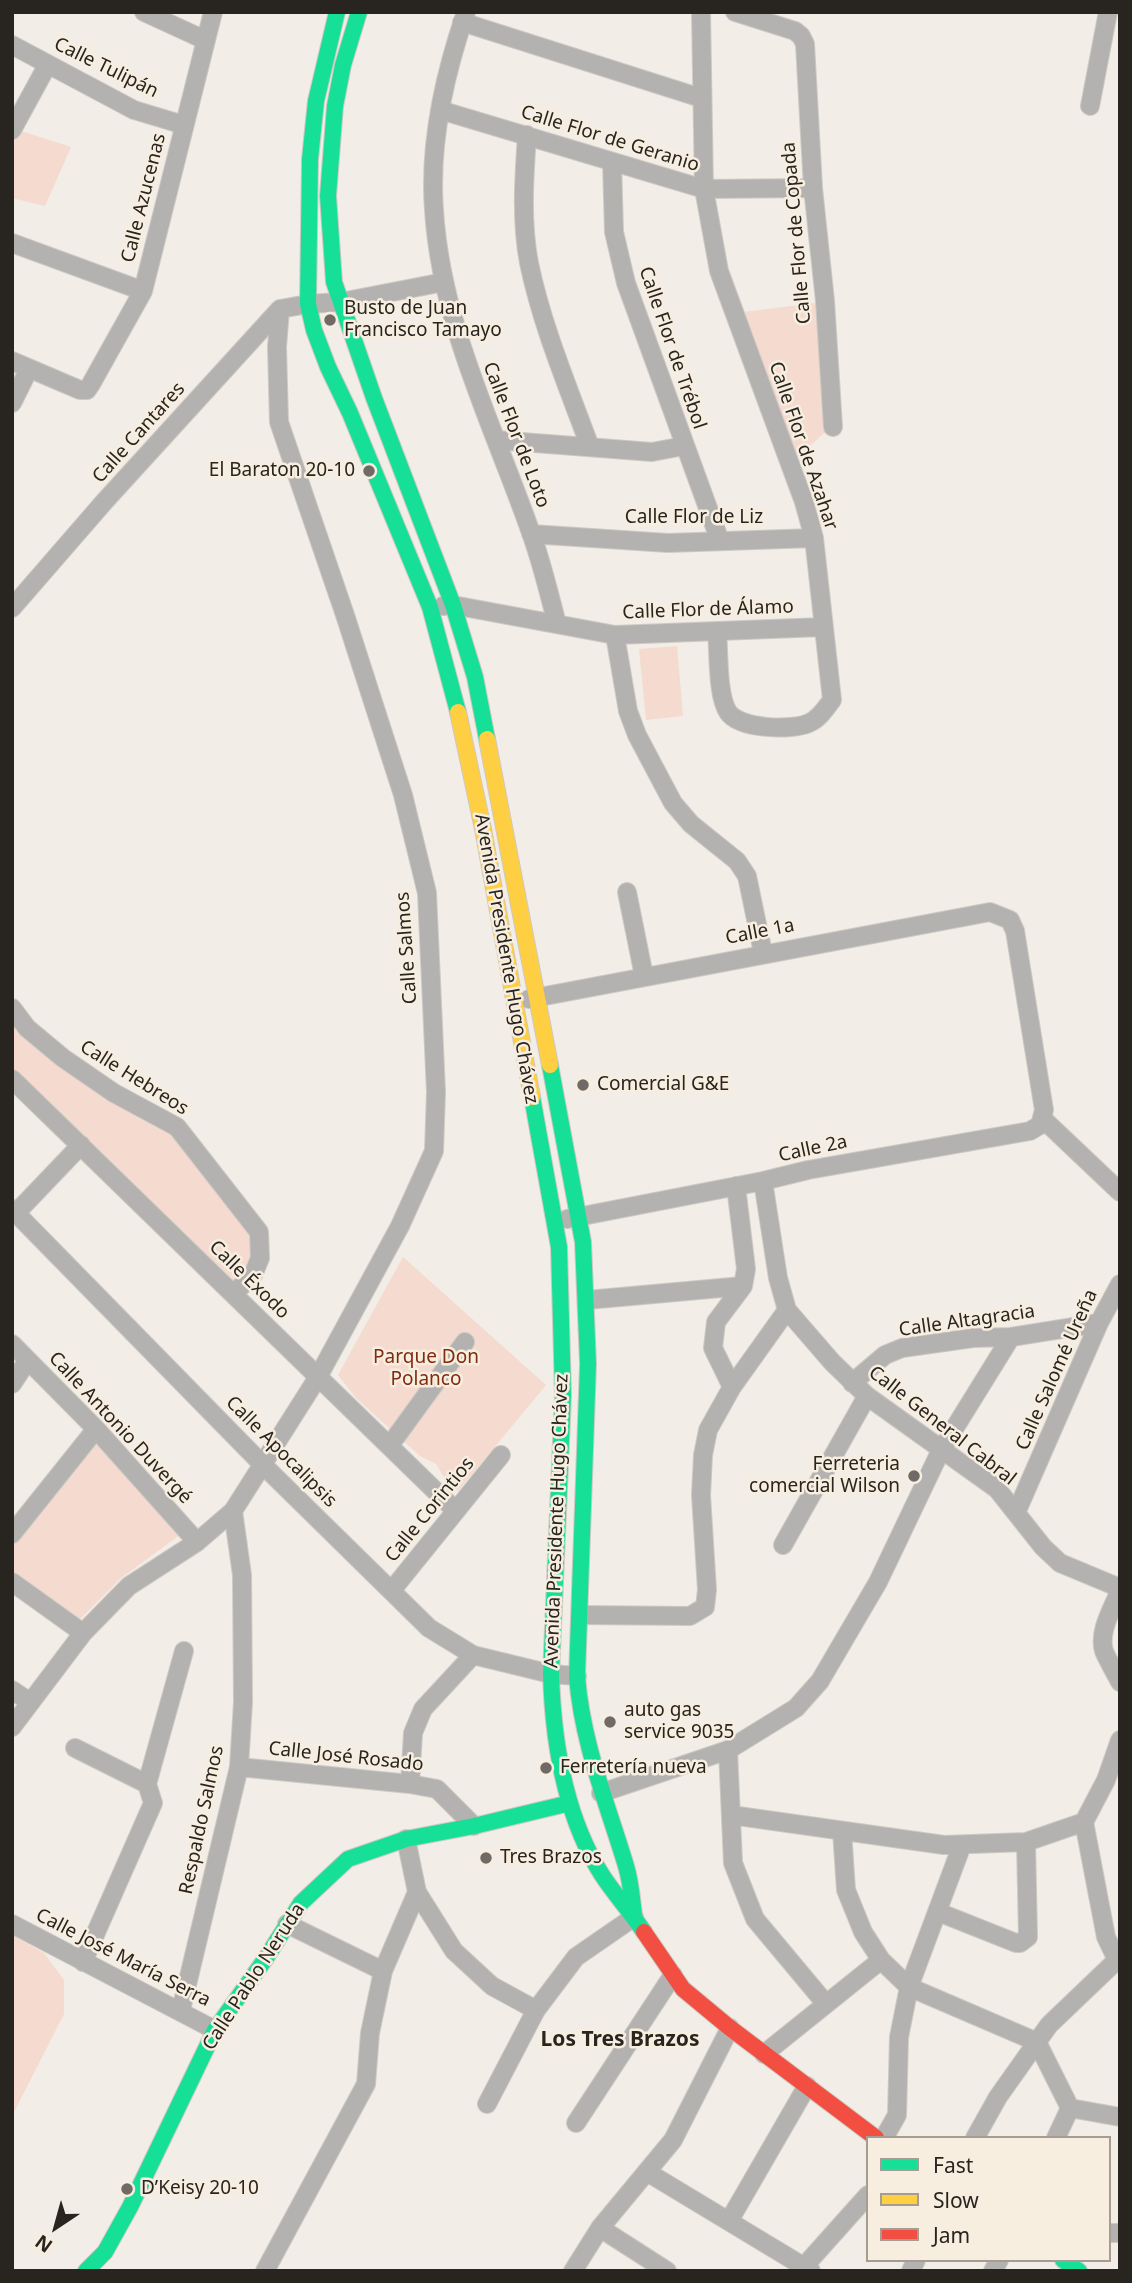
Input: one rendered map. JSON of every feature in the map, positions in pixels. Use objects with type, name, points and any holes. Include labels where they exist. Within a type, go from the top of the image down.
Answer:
[{"type":"main road","name":"Avenida Presidente Hugo Chávez","points":[[337,12],[316,101],[306,271],[309,304],[314,330],[328,368],[350,413],[430,607],[455,698],[483,829],[559,1247],[563,1395],[551,1674],[552,1707],[570,1803],[602,1875],[682,1989],[873,2136]]},
{"type":"main road","name":"Avenida Presidente Hugo Chávez","points":[[359,12],[343,65],[335,106],[328,196],[334,282],[374,398],[453,605],[475,677],[583,1242],[589,1364],[577,1676],[579,1702],[601,1793],[627,1869],[634,1917]]},
{"type":"main road","name":"Calle Pablo Neruda","points":[[86,2271],[105,2252],[130,2207],[215,2030],[301,1903],[348,1859],[406,1839],[570,1803]]},
{"type":"main road","points":[[602,1875],[616,1881],[623,1877],[627,1869]]},
{"type":"street","points":[[144,12],[205,40]]},
{"type":"street","name":"Calle Azucenas","points":[[29,369],[80,390],[87,390],[143,291],[213,12]]},
{"type":"street","name":"Calle Flor de Azahar","points":[[701,12],[704,189],[719,271],[804,502],[814,538],[832,700],[809,723],[772,728],[735,720],[723,700],[717,631]]},
{"type":"street","name":"Calle Flor de Copada","points":[[735,12],[795,31],[805,44],[813,188],[825,301],[833,427]]},
{"type":"street","points":[[1090,106],[1108,12]]},
{"type":"street","points":[[464,17],[701,98]]},
{"type":"street","name":"Calle Flor de Loto","points":[[464,17],[440,110],[434,176],[434,210],[444,282],[462,353],[531,534],[557,624]]},
{"type":"street","name":"Calle Tulipán","points":[[12,44],[135,110],[184,125]]},
{"type":"street","points":[[12,130],[48,64]]},
{"type":"street","name":"Calle Flor de Geranio","points":[[440,110],[704,189],[813,188]]},
{"type":"street","points":[[527,135],[523,189],[530,264],[556,355],[590,447]]},
{"type":"street","name":"Calle Flor de Trébol","points":[[612,163],[614,232],[620,260],[633,305],[720,541]]},
{"type":"street","points":[[12,243],[143,291]]},
{"type":"street","points":[[279,309],[341,302],[444,282]]},
{"type":"street","name":"Calle Cantares","points":[[12,608],[279,309]]},
{"type":"street","name":"Calle Salmos","points":[[12,1727],[83,1633],[129,1586],[197,1542],[233,1511],[318,1377],[400,1226],[434,1151],[436,1092],[427,893],[399,783],[279,422],[279,309]]},
{"type":"street","points":[[12,361],[29,369],[12,402]]},
{"type":"street","points":[[496,440],[652,452],[684,446]]},
{"type":"street","name":"Calle Flor de Liz","points":[[531,534],[668,543],[814,538]]},
{"type":"street","name":"Calle Flor de Álamo","points":[[430,607],[453,605],[615,635],[823,627]]},
{"type":"street","points":[[615,635],[628,711],[637,735],[673,803],[691,824],[737,861],[747,876],[763,953]]},
{"type":"street","points":[[627,892],[644,975]]},
{"type":"street","name":"Calle 1a","points":[[513,1001],[990,912],[1010,920],[1016,931],[1043,1115]]},
{"type":"street","name":"Calle Hebreos","points":[[12,1009],[27,1028],[63,1058],[114,1093],[177,1127],[259,1231],[260,1258],[253,1275],[233,1294]]},
{"type":"street","name":"Calle Éxodo","points":[[12,1079],[456,1511]]},
{"type":"street","points":[[1043,1115],[1120,1192]]},
{"type":"street","name":"Calle 2a","points":[[553,1221],[808,1170],[1030,1131],[1040,1125],[1043,1115]]},
{"type":"street","points":[[14,1211],[81,1145]]},
{"type":"street","name":"Calle General Cabral","points":[[763,1181],[778,1278],[787,1310],[852,1383],[867,1396],[997,1489],[1043,1547],[1060,1563],[1120,1589],[1104,1629],[1103,1643],[1120,1682]]},
{"type":"street","points":[[732,1387],[713,1348],[716,1322],[743,1286],[746,1269],[736,1186]]},
{"type":"street","name":"Calle Apocalipsis","points":[[14,1211],[263,1465],[429,1628],[473,1655],[551,1674],[577,1676]]},
{"type":"street","name":"Calle Salomé Ureña","points":[[1016,1513],[1099,1323],[1120,1284]]},
{"type":"street","points":[[587,1300],[743,1286]]},
{"type":"street","points":[[581,1615],[690,1616],[705,1607],[707,1590],[701,1495],[703,1455],[708,1430],[732,1387],[787,1310]]},
{"type":"street","name":"Calle Altagracia","points":[[852,1383],[885,1355],[902,1348],[973,1338],[1012,1337],[1099,1323]]},
{"type":"street","points":[[601,1793],[728,1750],[796,1708],[820,1681],[878,1582],[941,1450],[1012,1337]]},
{"type":"street","points":[[390,1445],[465,1342]]},
{"type":"street","name":"Calle Antonio Duvergé","points":[[12,1344],[96,1429],[197,1542]]},
{"type":"street","points":[[12,1384],[28,1360]]},
{"type":"street","points":[[783,1545],[867,1396]]},
{"type":"street","points":[[12,1534],[96,1429]]},
{"type":"street","name":"Calle Corintios","points":[[392,1590],[501,1455]]},
{"type":"street","name":"Respaldo Salmos","points":[[181,2010],[239,1767],[243,1702],[242,1575],[233,1511]]},
{"type":"street","points":[[12,1582],[83,1633]]},
{"type":"street","points":[[83,1962],[153,1803],[147,1784],[184,1651]]},
{"type":"street","points":[[410,1784],[413,1733],[423,1709],[473,1655]]},
{"type":"street","points":[[12,1690],[30,1702]]},
{"type":"street","points":[[976,2136],[998,2097],[1049,2025],[1119,1960],[1106,1937],[1084,1822],[1106,1780],[1120,1740]]},
{"type":"street","points":[[75,1748],[147,1784]]},
{"type":"street","points":[[728,1750],[733,1863],[755,1919],[826,2004]]},
{"type":"street","name":"Calle José Rosado","points":[[239,1767],[437,1789],[474,1826]]},
{"type":"street","points":[[731,1815],[944,1845],[1026,1842],[1084,1822]]},
{"type":"street","points":[[842,1831],[846,1890],[863,1932],[881,1960],[909,1987],[1037,2042],[1070,2108]]},
{"type":"street","points":[[406,1839],[417,1892],[454,1951],[492,1986],[536,2010]]},
{"type":"street","points":[[938,1912],[1016,1943],[1025,1940],[1026,1842]]},
{"type":"street","points":[[885,2136],[897,2115],[899,2037],[909,1987],[962,1845]]},
{"type":"street","points":[[265,2271],[366,2084],[370,2033],[383,1970],[417,1892]]},
{"type":"street","points":[[487,2104],[536,2010],[576,1957],[634,1917]]},
{"type":"street","name":"Calle José María Serra","points":[[12,1924],[215,2030]]},
{"type":"street","points":[[287,1924],[383,1970]]},
{"type":"street","points":[[764,2054],[881,1960]]},
{"type":"street","points":[[576,2123],[673,1975]]},
{"type":"street","points":[[573,2271],[600,2228],[673,2140],[730,2028]]},
{"type":"street","points":[[729,2221],[807,2086]]},
{"type":"street","points":[[1070,2108],[1120,2117]]},
{"type":"street","points":[[1057,2136],[1070,2108]]},
{"type":"street","points":[[647,2172],[805,2269],[866,2197]]},
{"type":"street","points":[[600,2228],[667,2271]]},
{"type":"green space","points":[[12,128],[71,147],[45,206],[12,198]]},
{"type":"green space","points":[[822,302],[831,427],[792,462],[737,313]]},
{"type":"green space","points":[[677,646],[683,716],[646,720],[639,649]]},
{"type":"green space","points":[[12,1015],[175,1131],[255,1234],[256,1258],[233,1289],[12,1074]]},
{"type":"green space","name":"Parque Don Polanco","points":[[403,1257],[546,1385],[458,1491],[436,1464],[420,1456],[356,1398],[338,1375]]},
{"type":"green space","points":[[96,1436],[184,1532],[121,1578],[76,1623],[12,1576],[12,1539]]},
{"type":"green space","points":[[12,1935],[44,1953],[64,1980],[64,2014],[12,2116]]},
{"type":"traffic: fast","points":[[337,12],[316,101],[310,159],[308,304],[314,330],[328,367],[350,413],[430,607],[458,712]]},
{"type":"traffic: fast","points":[[359,12],[343,65],[335,106],[328,196],[334,282],[374,398],[453,605],[475,677],[487,739]]},
{"type":"traffic: fast","points":[[550,1065],[583,1242],[588,1364],[577,1676],[584,1725],[628,1872],[634,1915]]},
{"type":"traffic: fast","points":[[532,1097],[559,1247],[563,1395],[551,1674],[558,1752],[570,1804],[589,1852],[602,1875],[644,1932]]},
{"type":"traffic: fast","points":[[86,2271],[105,2252],[130,2207],[215,2030],[301,1903],[348,1859],[406,1839],[570,1803]]},
{"type":"traffic: fast","points":[[1066,2262],[1079,2271]]},
{"type":"traffic: slow","points":[[458,712],[483,829],[532,1097]]},
{"type":"traffic: slow","points":[[487,739],[550,1065]]},
{"type":"traffic: jam","points":[[644,1932],[683,1989],[730,2028],[873,2136]]},
{"type":"place","name":"Busto de Juan Francisco Tamayo","points":[[330,320]]},
{"type":"place","name":"El Baraton 20-10","points":[[369,471]]},
{"type":"place","name":"Comercial G&E","points":[[583,1085]]},
{"type":"place","name":"Ferreteria comercial Wilson","points":[[914,1476]]},
{"type":"place","name":"auto gas service 9035","points":[[610,1722]]},
{"type":"place","name":"Ferretería nueva","points":[[546,1768]]},
{"type":"place","name":"Tres Brazos","points":[[486,1858]]},
{"type":"place","name":"D’Keisy 20-10","points":[[127,2189]]},
{"type":"district","name":"Los Tres Brazos","points":[[620,2040]]}]
